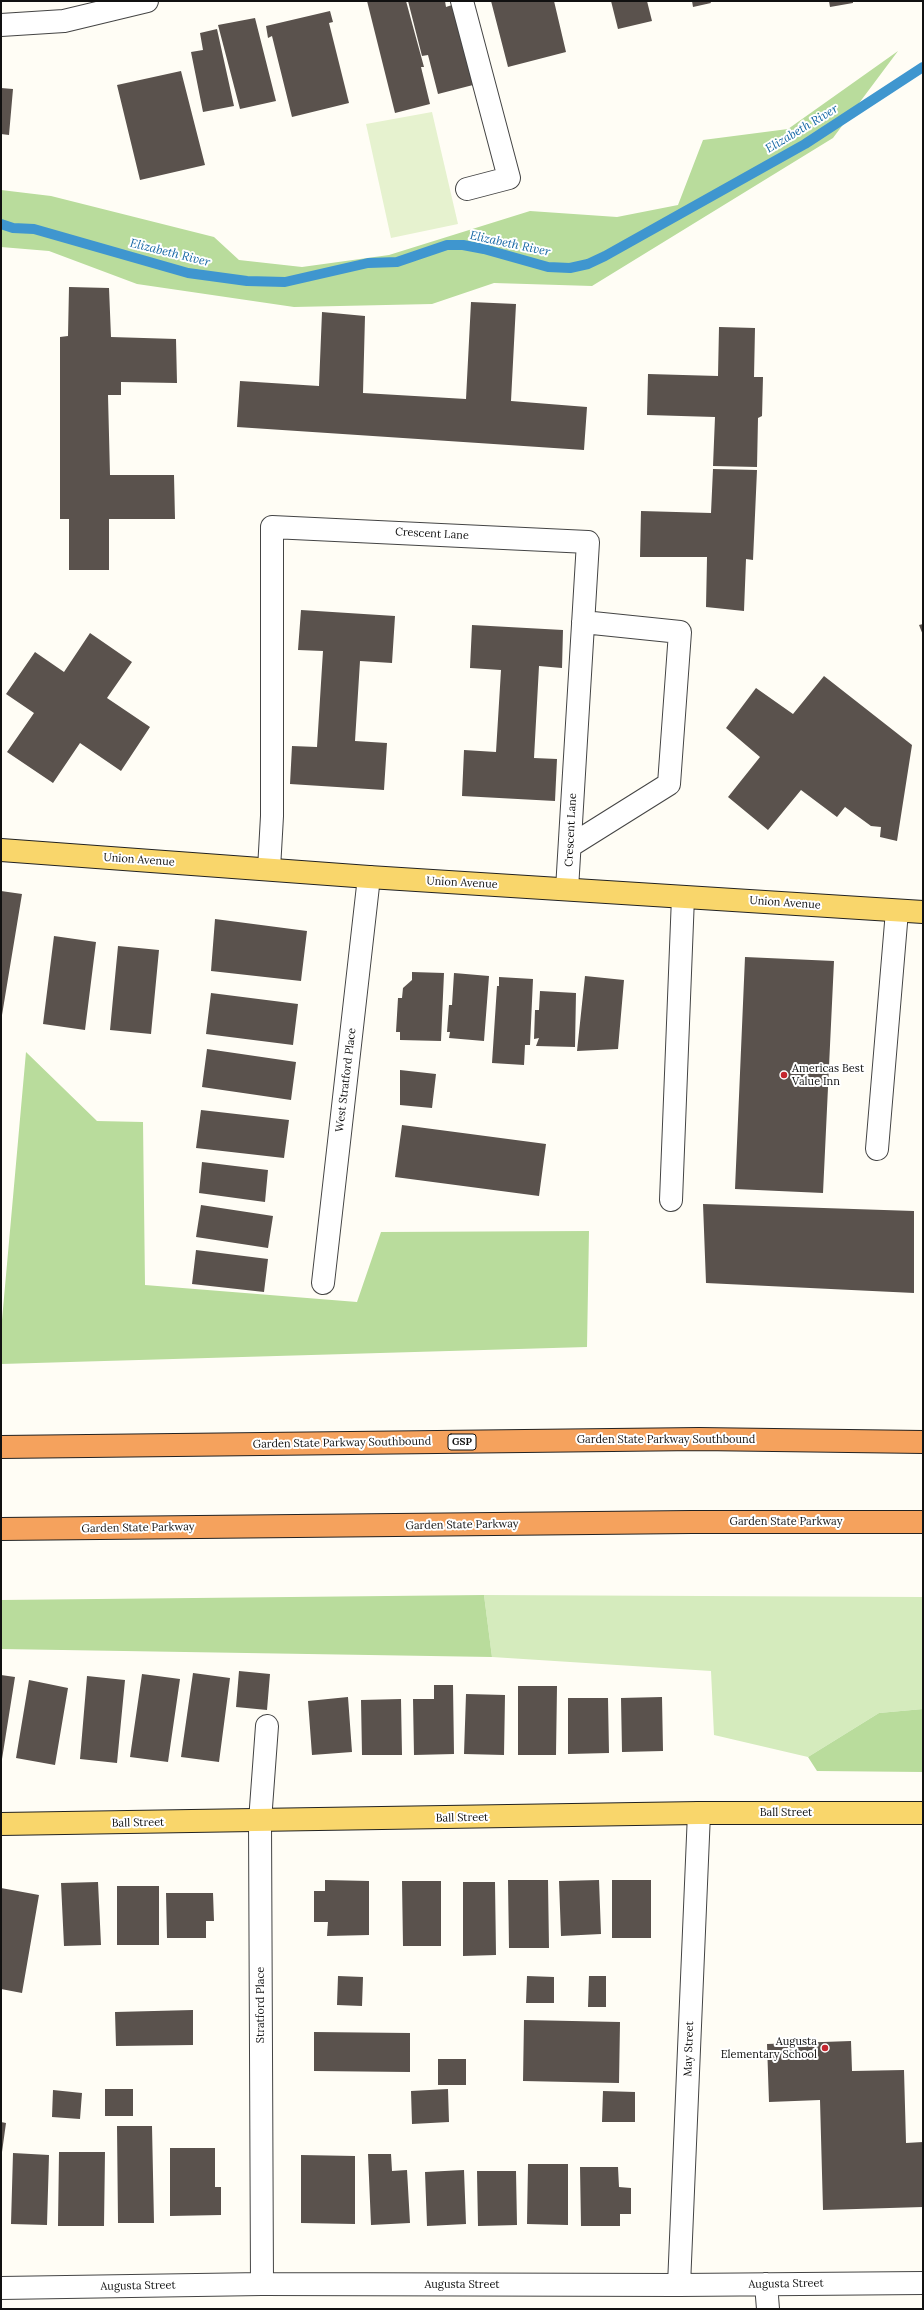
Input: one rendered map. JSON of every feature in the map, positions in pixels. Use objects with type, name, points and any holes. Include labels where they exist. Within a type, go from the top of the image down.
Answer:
[{"type":"highway","name":"Garden State Parkway Southbound","points":[[1,1447],[692,1440],[923,1442]]},
{"type":"highway","name":"Garden State Parkway","points":[[1,1529],[698,1522],[923,1522]]},
{"type":"main road","name":"Union Avenue","points":[[1,850],[369,877],[923,912]]},
{"type":"main road","name":"Ball Street","points":[[1,1824],[699,1813],[923,1813]]},
{"type":"street","points":[[1,26],[64,21],[147,1]]},
{"type":"street","points":[[462,1],[509,178],[466,189]]},
{"type":"street","name":"Crescent Lane","points":[[268,870],[272,816],[272,527],[588,542],[567,889]]},
{"type":"street","points":[[570,846],[669,784],[680,632],[583,622]]},
{"type":"street","name":"West Stratford Place","points":[[323,1283],[369,877]]},
{"type":"street","points":[[671,1200],[683,897]]},
{"type":"street","points":[[877,1149],[897,911]]},
{"type":"street","name":"Stratford Place","points":[[262,2284],[260,1821],[267,1726]]},
{"type":"street","name":"May Street","points":[[679,2285],[699,1813]]},
{"type":"street","name":"Augusta Street","points":[[1,2288],[262,2284],[679,2285],[923,2283]]},
{"type":"street","points":[[766,2284],[768,2309]]},
{"type":"green space","points":[[898,51],[833,138],[592,286],[494,283],[432,304],[294,307],[137,284],[49,251],[1,247],[1,190],[51,196],[214,237],[239,260],[302,267],[389,255],[530,211],[617,217],[678,205],[703,140],[788,129]]},
{"type":"green space","points":[[432,112],[458,224],[391,238],[366,124]]},
{"type":"green space","points":[[26,1052],[97,1121],[143,1122],[145,1285],[357,1302],[381,1232],[589,1231],[587,1347],[1,1364],[1,1331]]},
{"type":"green space","points":[[484,1595],[923,1597],[923,1709],[879,1713],[808,1757],[714,1735],[711,1671],[492,1657]]},
{"type":"green space","points":[[484,1595],[492,1657],[1,1649],[1,1600]]},
{"type":"green space","points":[[923,1709],[923,1772],[817,1771],[808,1757],[879,1713]]},
{"type":"building","points":[[367,1],[406,1],[424,67],[421,67],[430,104],[395,113]]},
{"type":"building","points":[[408,1],[445,1],[446,7],[452,5],[473,85],[438,94],[428,55],[422,56]]},
{"type":"building","points":[[491,1],[554,1],[566,52],[508,67]]},
{"type":"building","points":[[611,1],[647,1],[652,21],[618,29]]},
{"type":"building","points":[[692,1],[710,1],[711,3],[693,7]]},
{"type":"building","points":[[829,1],[853,1],[853,3],[830,7]]},
{"type":"building","points":[[330,11],[333,22],[329,23],[349,103],[292,117],[272,36],[268,38],[266,26]]},
{"type":"building","points":[[255,18],[276,101],[240,109],[218,25]]},
{"type":"building","points":[[217,29],[234,106],[203,112],[191,52],[203,50],[200,33]]},
{"type":"building","points":[[181,71],[205,165],[140,180],[117,85]]},
{"type":"building","points":[[1,88],[13,89],[9,135],[1,134]]},
{"type":"building","points":[[69,287],[109,288],[111,337],[176,339],[177,383],[121,382],[121,395],[108,395],[110,475],[174,475],[175,519],[109,519],[109,570],[69,570],[69,519],[60,519],[60,337],[68,336]]},
{"type":"building","points":[[471,302],[516,304],[511,401],[587,407],[584,450],[237,427],[240,381],[319,386],[322,312],[365,316],[363,393],[466,399]]},
{"type":"building","points":[[719,327],[755,328],[754,377],[763,377],[762,416],[758,418],[757,467],[713,466],[715,417],[647,415],[648,374],[718,376]]},
{"type":"building","points":[[713,469],[757,470],[753,560],[746,559],[744,611],[706,607],[707,557],[640,557],[641,511],[711,513]]},
{"type":"building","points":[[301,610],[395,616],[392,663],[360,661],[355,741],[387,743],[384,790],[290,784],[292,746],[317,747],[323,651],[298,650]]},
{"type":"building","points":[[923,624],[923,635],[919,625]]},
{"type":"building","points":[[472,625],[563,630],[562,668],[539,666],[534,758],[557,759],[555,801],[462,796],[464,750],[496,752],[501,670],[470,668]]},
{"type":"building","points":[[90,633],[132,662],[107,698],[150,727],[121,771],[80,743],[53,783],[7,752],[34,713],[6,694],[35,652],[64,672]]},
{"type":"building","points":[[824,676],[912,745],[897,841],[880,837],[881,827],[871,826],[845,807],[837,817],[801,790],[768,830],[728,797],[760,757],[726,728],[756,688],[793,714]]},
{"type":"building","points":[[1,891],[22,894],[2,1015],[1,1015]]},
{"type":"building","points":[[215,919],[307,931],[301,981],[211,971]]},
{"type":"building","points":[[54,936],[96,942],[85,1030],[43,1024]]},
{"type":"building","points":[[118,946],[159,950],[151,1034],[110,1030]]},
{"type":"building","name":"Americas Best Value Inn","points":[[745,957],[834,961],[823,1193],[735,1189]]},
{"type":"building","points":[[412,972],[444,973],[441,1041],[400,1040],[400,1032],[396,1032],[398,998],[402,998],[403,988],[412,980]]},
{"type":"building","points":[[454,973],[489,976],[484,1041],[449,1038],[450,1032],[447,1032],[449,1005],[452,1005]]},
{"type":"building","points":[[585,976],[624,980],[618,1049],[577,1051]]},
{"type":"building","points":[[499,977],[533,979],[530,1045],[525,1045],[524,1065],[492,1063],[497,986],[499,986]]},
{"type":"building","points":[[540,991],[576,993],[575,1047],[536,1046],[539,1038],[534,1039],[535,1010],[539,1010]]},
{"type":"building","points":[[211,993],[298,1004],[293,1045],[206,1034]]},
{"type":"building","points":[[207,1049],[296,1062],[291,1100],[202,1087]]},
{"type":"building","points":[[400,1070],[436,1074],[432,1108],[400,1105]]},
{"type":"building","points":[[201,1110],[289,1120],[284,1158],[196,1148]]},
{"type":"building","points":[[402,1125],[546,1144],[539,1196],[395,1177]]},
{"type":"building","points":[[202,1162],[268,1170],[265,1202],[199,1193]]},
{"type":"building","points":[[703,1204],[914,1211],[914,1293],[706,1283]]},
{"type":"building","points":[[201,1205],[273,1216],[268,1248],[196,1237]]},
{"type":"building","points":[[196,1250],[268,1259],[264,1292],[192,1284]]},
{"type":"building","points":[[239,1671],[270,1674],[267,1710],[236,1707]]},
{"type":"building","points":[[193,1673],[230,1678],[219,1762],[181,1757]]},
{"type":"building","points":[[142,1674],[180,1679],[168,1762],[130,1757]]},
{"type":"building","points":[[1,1675],[15,1677],[2,1759],[1,1759]]},
{"type":"building","points":[[87,1676],[125,1680],[117,1763],[80,1759]]},
{"type":"building","points":[[29,1680],[68,1688],[55,1765],[16,1758]]},
{"type":"building","points":[[434,1685],[453,1685],[454,1754],[414,1755],[413,1699],[434,1699]]},
{"type":"building","points":[[518,1686],[557,1686],[556,1755],[518,1755]]},
{"type":"building","points":[[466,1694],[505,1695],[504,1755],[464,1754]]},
{"type":"building","points":[[348,1697],[352,1752],[312,1755],[308,1701]]},
{"type":"building","points":[[662,1697],[663,1751],[622,1752],[621,1698]]},
{"type":"building","points":[[568,1698],[608,1698],[609,1753],[568,1754]]},
{"type":"building","points":[[401,1699],[402,1755],[362,1755],[361,1700]]},
{"type":"building","points":[[325,1880],[369,1881],[369,1935],[327,1936],[328,1922],[314,1922],[314,1891],[325,1891]]},
{"type":"building","points":[[508,1880],[548,1880],[549,1948],[509,1948]]},
{"type":"building","points":[[599,1880],[601,1934],[561,1936],[559,1881]]},
{"type":"building","points":[[612,1880],[651,1880],[651,1938],[612,1938]]},
{"type":"building","points":[[402,1881],[441,1881],[441,1946],[403,1946]]},
{"type":"building","points":[[98,1882],[101,1945],[64,1946],[61,1883]]},
{"type":"building","points":[[463,1882],[495,1882],[496,1955],[463,1956]]},
{"type":"building","points":[[117,1886],[159,1886],[159,1945],[117,1945]]},
{"type":"building","points":[[1,1888],[39,1895],[22,1993],[1,1989]]},
{"type":"building","points":[[166,1893],[213,1893],[214,1921],[206,1921],[206,1938],[167,1938]]},
{"type":"building","points":[[338,1976],[363,1977],[362,2006],[337,2005]]},
{"type":"building","points":[[527,1976],[554,1977],[554,2003],[526,2003]]},
{"type":"building","points":[[589,1976],[606,1976],[606,2007],[588,2007]]},
{"type":"building","points":[[193,2010],[193,2045],[116,2046],[115,2012]]},
{"type":"building","points":[[524,2020],[620,2022],[619,2083],[523,2081]]},
{"type":"building","points":[[314,2032],[410,2033],[410,2072],[314,2071]]},
{"type":"building","points":[[851,2041],[852,2071],[904,2070],[906,2143],[923,2142],[923,2207],[823,2210],[820,2100],[769,2102],[767,2044]]},
{"type":"building","points":[[438,2059],[466,2059],[466,2085],[438,2085]]},
{"type":"building","points":[[105,2089],[133,2089],[133,2116],[105,2116]]},
{"type":"building","points":[[448,2089],[449,2122],[412,2124],[411,2091]]},
{"type":"building","points":[[53,2090],[82,2093],[80,2119],[52,2117]]},
{"type":"building","points":[[603,2091],[635,2092],[635,2122],[602,2122]]},
{"type":"building","points":[[1,2122],[6,2123],[2,2152],[1,2152]]},
{"type":"building","points":[[117,2126],[152,2126],[154,2223],[118,2223]]},
{"type":"building","points":[[170,2148],[215,2148],[215,2187],[221,2187],[221,2215],[170,2216]]},
{"type":"building","points":[[59,2152],[105,2152],[104,2226],[58,2226]]},
{"type":"building","points":[[13,2153],[49,2155],[47,2225],[11,2224]]},
{"type":"building","points":[[368,2154],[391,2154],[392,2171],[407,2170],[410,2223],[371,2225]]},
{"type":"building","points":[[301,2155],[355,2156],[355,2224],[301,2223]]},
{"type":"building","points":[[528,2164],[568,2164],[568,2225],[527,2224]]},
{"type":"building","points":[[580,2167],[618,2167],[619,2187],[631,2188],[631,2214],[620,2214],[620,2226],[581,2226]]},
{"type":"building","points":[[464,2170],[466,2224],[427,2226],[425,2172]]},
{"type":"building","points":[[477,2171],[516,2171],[517,2225],[478,2226]]},
{"type":"waterway","name":"Elizabeth River","points":[[1,224],[13,228],[34,229],[188,273],[247,281],[285,282],[368,263],[397,262],[447,245],[463,245],[484,249],[548,267],[570,268],[588,264],[605,256],[805,144],[923,67]]},
{"type":"place","name":"Americas Best Value Inn","points":[[784,1075]]},
{"type":"place","name":"Augusta Elementary School","points":[[825,2048]]}]
